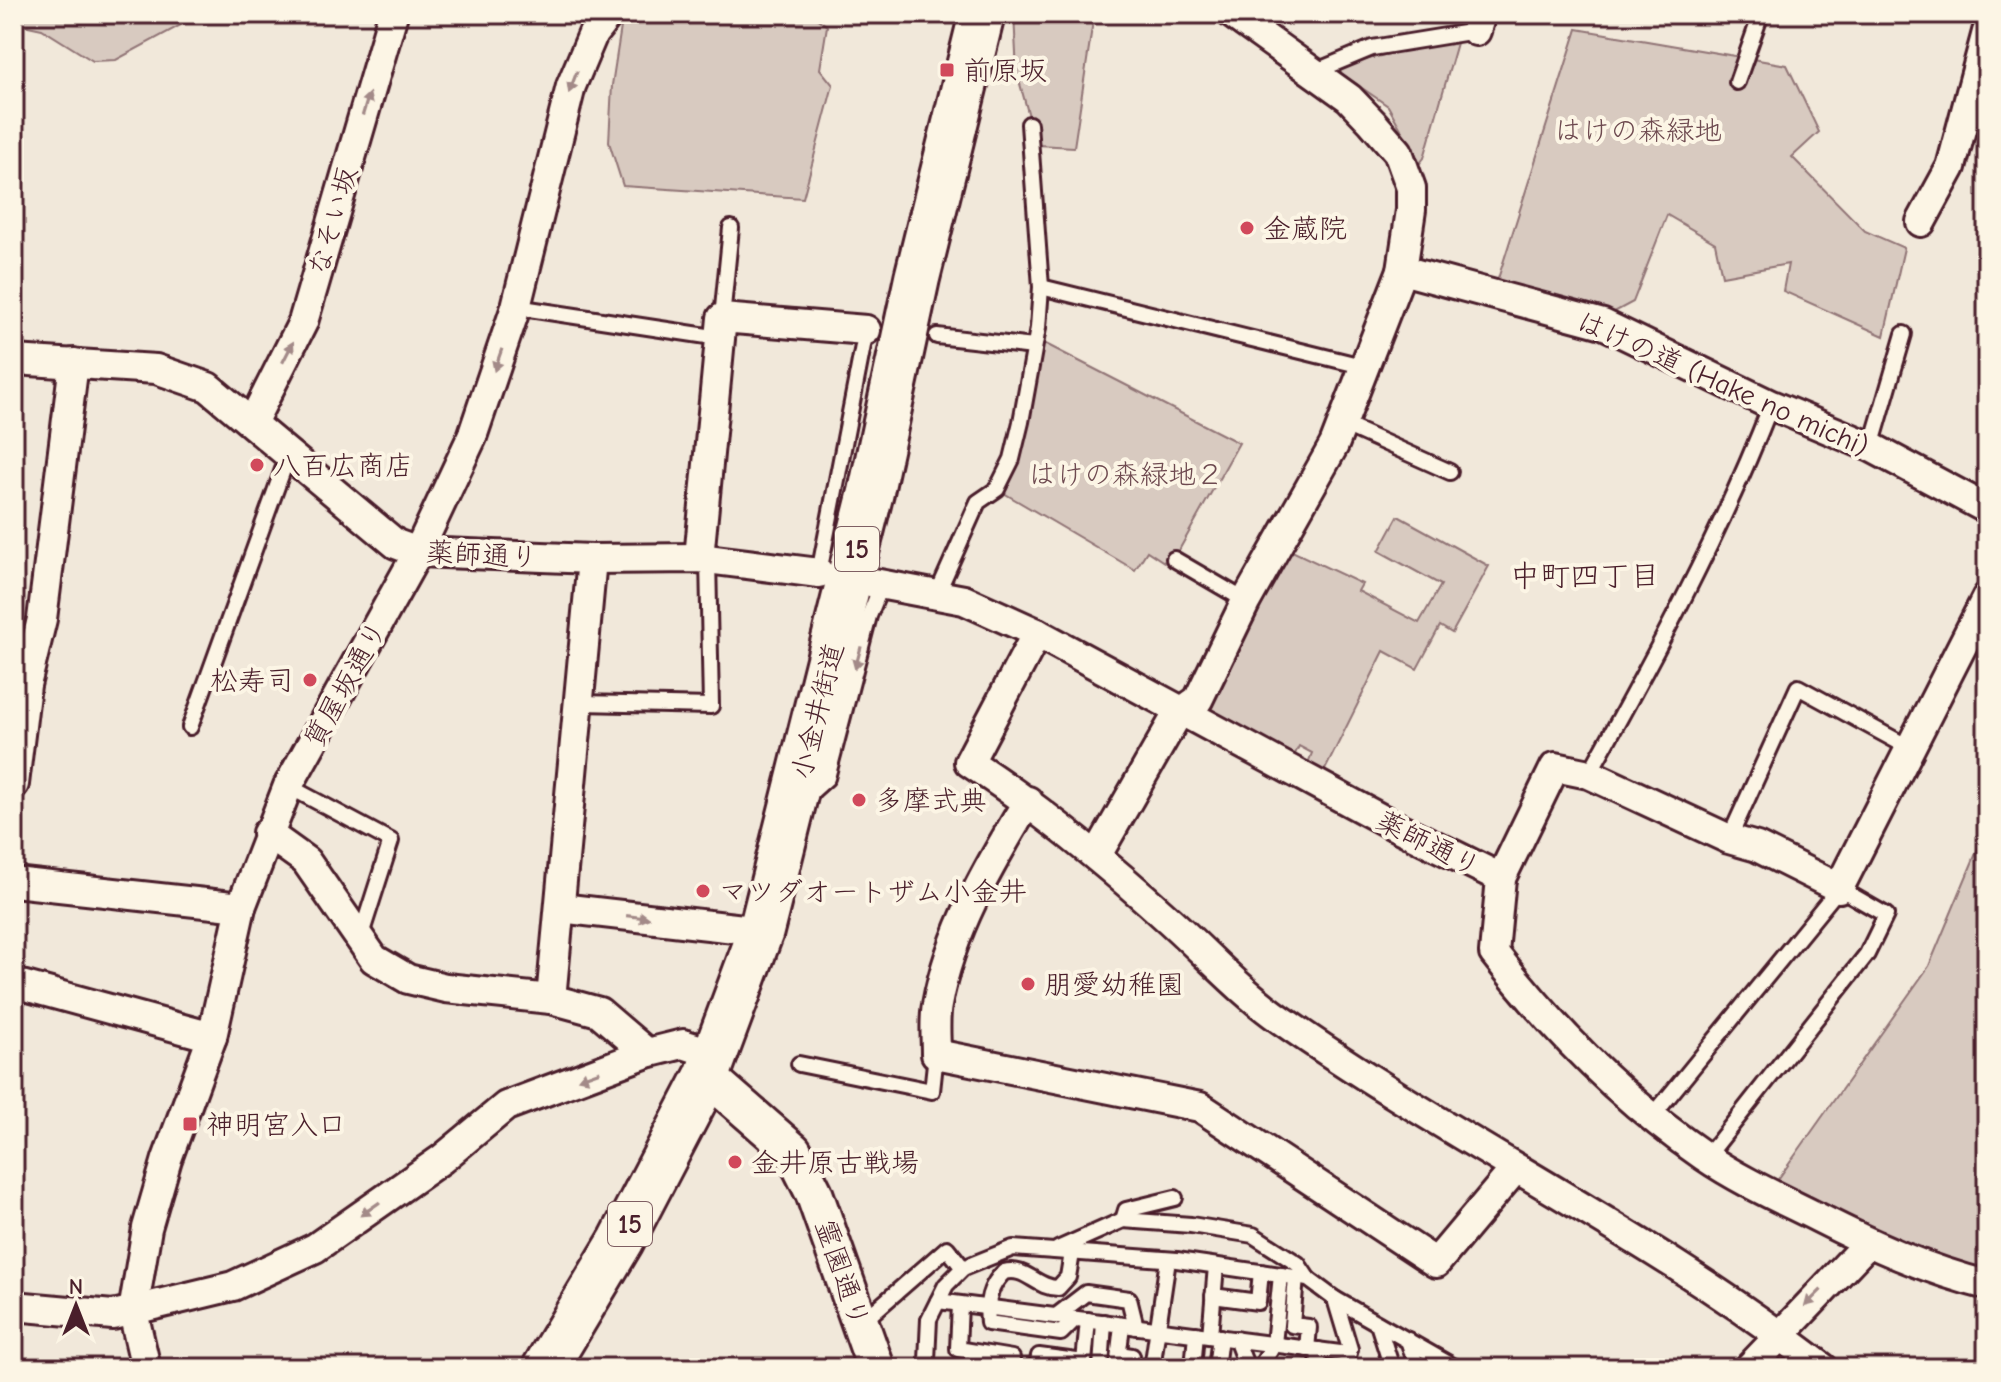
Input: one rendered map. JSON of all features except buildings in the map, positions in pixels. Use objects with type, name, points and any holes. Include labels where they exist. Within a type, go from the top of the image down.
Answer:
[{"type":"main road","name":"小金井街道","points":[[545,1368],[621,1241],[712,1066],[761,931],[982,14]]},
{"type":"street","name":"なそい坂","points":[[253,421],[303,322],[393,14]]},
{"type":"street","name":"質屋坂通り","points":[[146,1368],[133,1312],[154,1200],[212,1037],[241,907],[267,833],[288,786],[418,552],[472,437],[516,307],[571,86],[593,34],[609,14]]},
{"type":"street","points":[[1097,855],[1177,715],[1198,700],[1246,601],[1343,424],[1402,270],[1411,188],[1398,152],[1349,98],[1232,14]]},
{"type":"street","points":[[1921,222],[1951,167],[1987,32]]},
{"type":"street","name":"はけの道 (Hake no michi)","points":[[1402,270],[1603,324],[1771,405],[1871,447],[1987,509]]},
{"type":"street","points":[[704,558],[721,328],[866,330]]},
{"type":"street","name":"薬師通り","points":[[14,361],[156,369],[208,387],[253,421],[396,544],[418,552],[592,559],[704,558],[819,573]]},
{"type":"street","points":[[14,784],[26,685],[42,619],[74,363]]},
{"type":"street","points":[[551,999],[582,703],[592,559]]},
{"type":"street","name":"薬師通り","points":[[878,583],[964,600],[1037,633],[1387,822],[1501,878],[1494,953],[1537,1007],[1652,1117],[1706,1158],[1868,1243],[1949,1275],[1987,1285]]},
{"type":"street","points":[[1501,878],[1555,767],[1589,774],[1729,839],[1757,847],[1839,888],[1908,747],[1987,597]]},
{"type":"street","points":[[1037,633],[969,762],[1028,801],[1097,855],[1278,1018],[1515,1169],[1631,1235],[1779,1333],[1823,1368]]},
{"type":"street","points":[[1028,801],[984,876],[949,959],[936,1007],[936,1054],[1200,1107],[1436,1263],[1515,1169]]},
{"type":"street","points":[[267,833],[306,861],[374,959],[408,979],[446,988],[551,999],[599,1012],[647,1053]]},
{"type":"street","points":[[14,882],[241,907]]},
{"type":"street","points":[[560,908],[761,931]]},
{"type":"street","points":[[14,983],[212,1037]]},
{"type":"street","points":[[14,1306],[113,1315],[233,1286],[315,1248],[442,1159],[506,1106],[647,1053],[683,1044],[712,1066]]},
{"type":"street","name":"霊園通り","points":[[712,1066],[793,1151],[814,1193],[876,1368]]},
{"type":"street","points":[[1749,1368],[1779,1333],[1868,1243]]},
{"type":"lane","points":[[1737,82],[1761,14]]},
{"type":"lane","points":[[1314,72],[1372,48],[1478,22]]},
{"type":"lane","points":[[937,594],[978,502],[997,489],[1012,459],[1034,347],[1041,287],[1029,124]]},
{"type":"lane","points":[[516,307],[721,328],[731,228]]},
{"type":"lane","points":[[1041,287],[1367,367]]},
{"type":"lane","points":[[819,573],[866,330]]},
{"type":"lane","points":[[1871,447],[1904,334]]},
{"type":"lane","points":[[937,336],[1034,347]]},
{"type":"lane","points":[[1589,774],[1698,568],[1746,470],[1771,405]]},
{"type":"lane","points":[[1343,424],[1450,472]]},
{"type":"lane","points":[[190,727],[290,452]]},
{"type":"lane","points":[[582,703],[711,706],[704,558]]},
{"type":"lane","points":[[1174,559],[1246,601]]},
{"type":"lane","points":[[793,808],[827,778],[878,583]]},
{"type":"lane","points":[[1729,839],[1798,687],[1908,747]]},
{"type":"lane","points":[[288,786],[391,841],[359,941]]},
{"type":"lane","points":[[1652,1117],[1839,888],[1886,915],[1867,954],[1706,1158]]},
{"type":"lane","points":[[799,1064],[932,1091],[936,1054]]},
{"type":"lane","points":[[1123,1220],[1126,1210],[1175,1198]]},
{"type":"lane","points":[[1054,1251],[1123,1220],[1191,1225],[1253,1235],[1298,1264],[1274,1344],[1260,1368]]},
{"type":"lane","points":[[860,1323],[947,1248],[963,1268]]},
{"type":"lane","points":[[931,1368],[927,1360],[929,1319],[946,1285],[963,1268],[1013,1248],[1168,1260],[1295,1277],[1408,1340],[1440,1363],[1456,1368]]},
{"type":"lane","points":[[1072,1253],[1071,1267],[1064,1284],[1049,1288],[1023,1272],[1004,1272],[990,1290],[986,1307],[988,1323],[1061,1333],[1081,1320]]},
{"type":"lane","points":[[1152,1368],[1168,1260]]},
{"type":"lane","points":[[1216,1266],[1209,1336],[1216,1368]]},
{"type":"lane","points":[[1213,1296],[1258,1302],[1261,1272]]},
{"type":"lane","points":[[1295,1277],[1292,1325],[1309,1327],[1318,1368]]},
{"type":"lane","points":[[1056,1316],[1086,1293],[1129,1299],[1129,1326],[1118,1361]]},
{"type":"lane","points":[[1335,1299],[1347,1361]]},
{"type":"lane","points":[[938,1301],[1313,1349],[1347,1361]]},
{"type":"lane","points":[[960,1304],[958,1349],[1012,1358],[1011,1368]]},
{"type":"lane","points":[[1037,1368],[1039,1356],[1084,1362],[1081,1320]]},
{"type":"lane","points":[[1101,1368],[1104,1322]]},
{"type":"lane","points":[[1378,1324],[1392,1368]]},
{"type":"lane","points":[[1193,1368],[1209,1336]]},
{"type":"lane","points":[[1236,1339],[1247,1368]]},
{"type":"lane","points":[[1408,1340],[1417,1368]]},
{"type":"lane","points":[[1118,1361],[1132,1356],[1129,1368]]},
{"type":"green space","points":[[14,14],[181,14],[181,25],[116,60],[93,61],[42,29],[14,23]]},
{"type":"green space","points":[[623,14],[811,14],[827,26],[820,69],[833,85],[803,198],[623,186],[609,142],[612,85]]},
{"type":"green space","points":[[1014,14],[1094,14],[1074,147],[1037,145],[1017,73]]},
{"type":"green space","name":"はけの森緑地","points":[[1577,29],[1787,65],[1819,132],[1792,157],[1865,231],[1904,248],[1884,336],[1783,291],[1788,264],[1722,276],[1715,243],[1667,215],[1633,302],[1607,316],[1554,296],[1497,282]]},
{"type":"green space","points":[[1459,36],[1420,163],[1388,106],[1333,68]]},
{"type":"green space","name":"はけの森緑地２","points":[[1036,339],[1239,443],[1174,559],[1167,564],[1147,551],[1135,570],[997,489]]},
{"type":"green space","points":[[1398,516],[1489,566],[1452,633],[1440,626],[1417,669],[1384,651],[1323,774],[1307,766],[1312,753],[1299,746],[1292,760],[1216,720],[1209,709],[1290,550],[1362,584],[1358,591],[1419,623],[1441,585],[1379,551]]},
{"type":"green space","points":[[1987,827],[1987,1279],[1952,1269],[1774,1185],[1929,966]]},
{"type":"place","name":"前原坂","points":[[947,70]]},
{"type":"place","name":"金蔵院","points":[[1247,228]]},
{"type":"place","name":"八百広商店","points":[[257,465]]},
{"type":"place","name":"松寿司","points":[[310,680]]},
{"type":"place","name":"多摩式典","points":[[859,800]]},
{"type":"place","name":"マツダオートザム小金井","points":[[703,891]]},
{"type":"place","name":"朋愛幼稚園","points":[[1028,984]]},
{"type":"place","name":"神明宮入口","points":[[190,1124]]},
{"type":"place","name":"金井原古戦場","points":[[735,1162]]},
{"type":"district","name":"中町四丁目","points":[[1585,576]]}]
